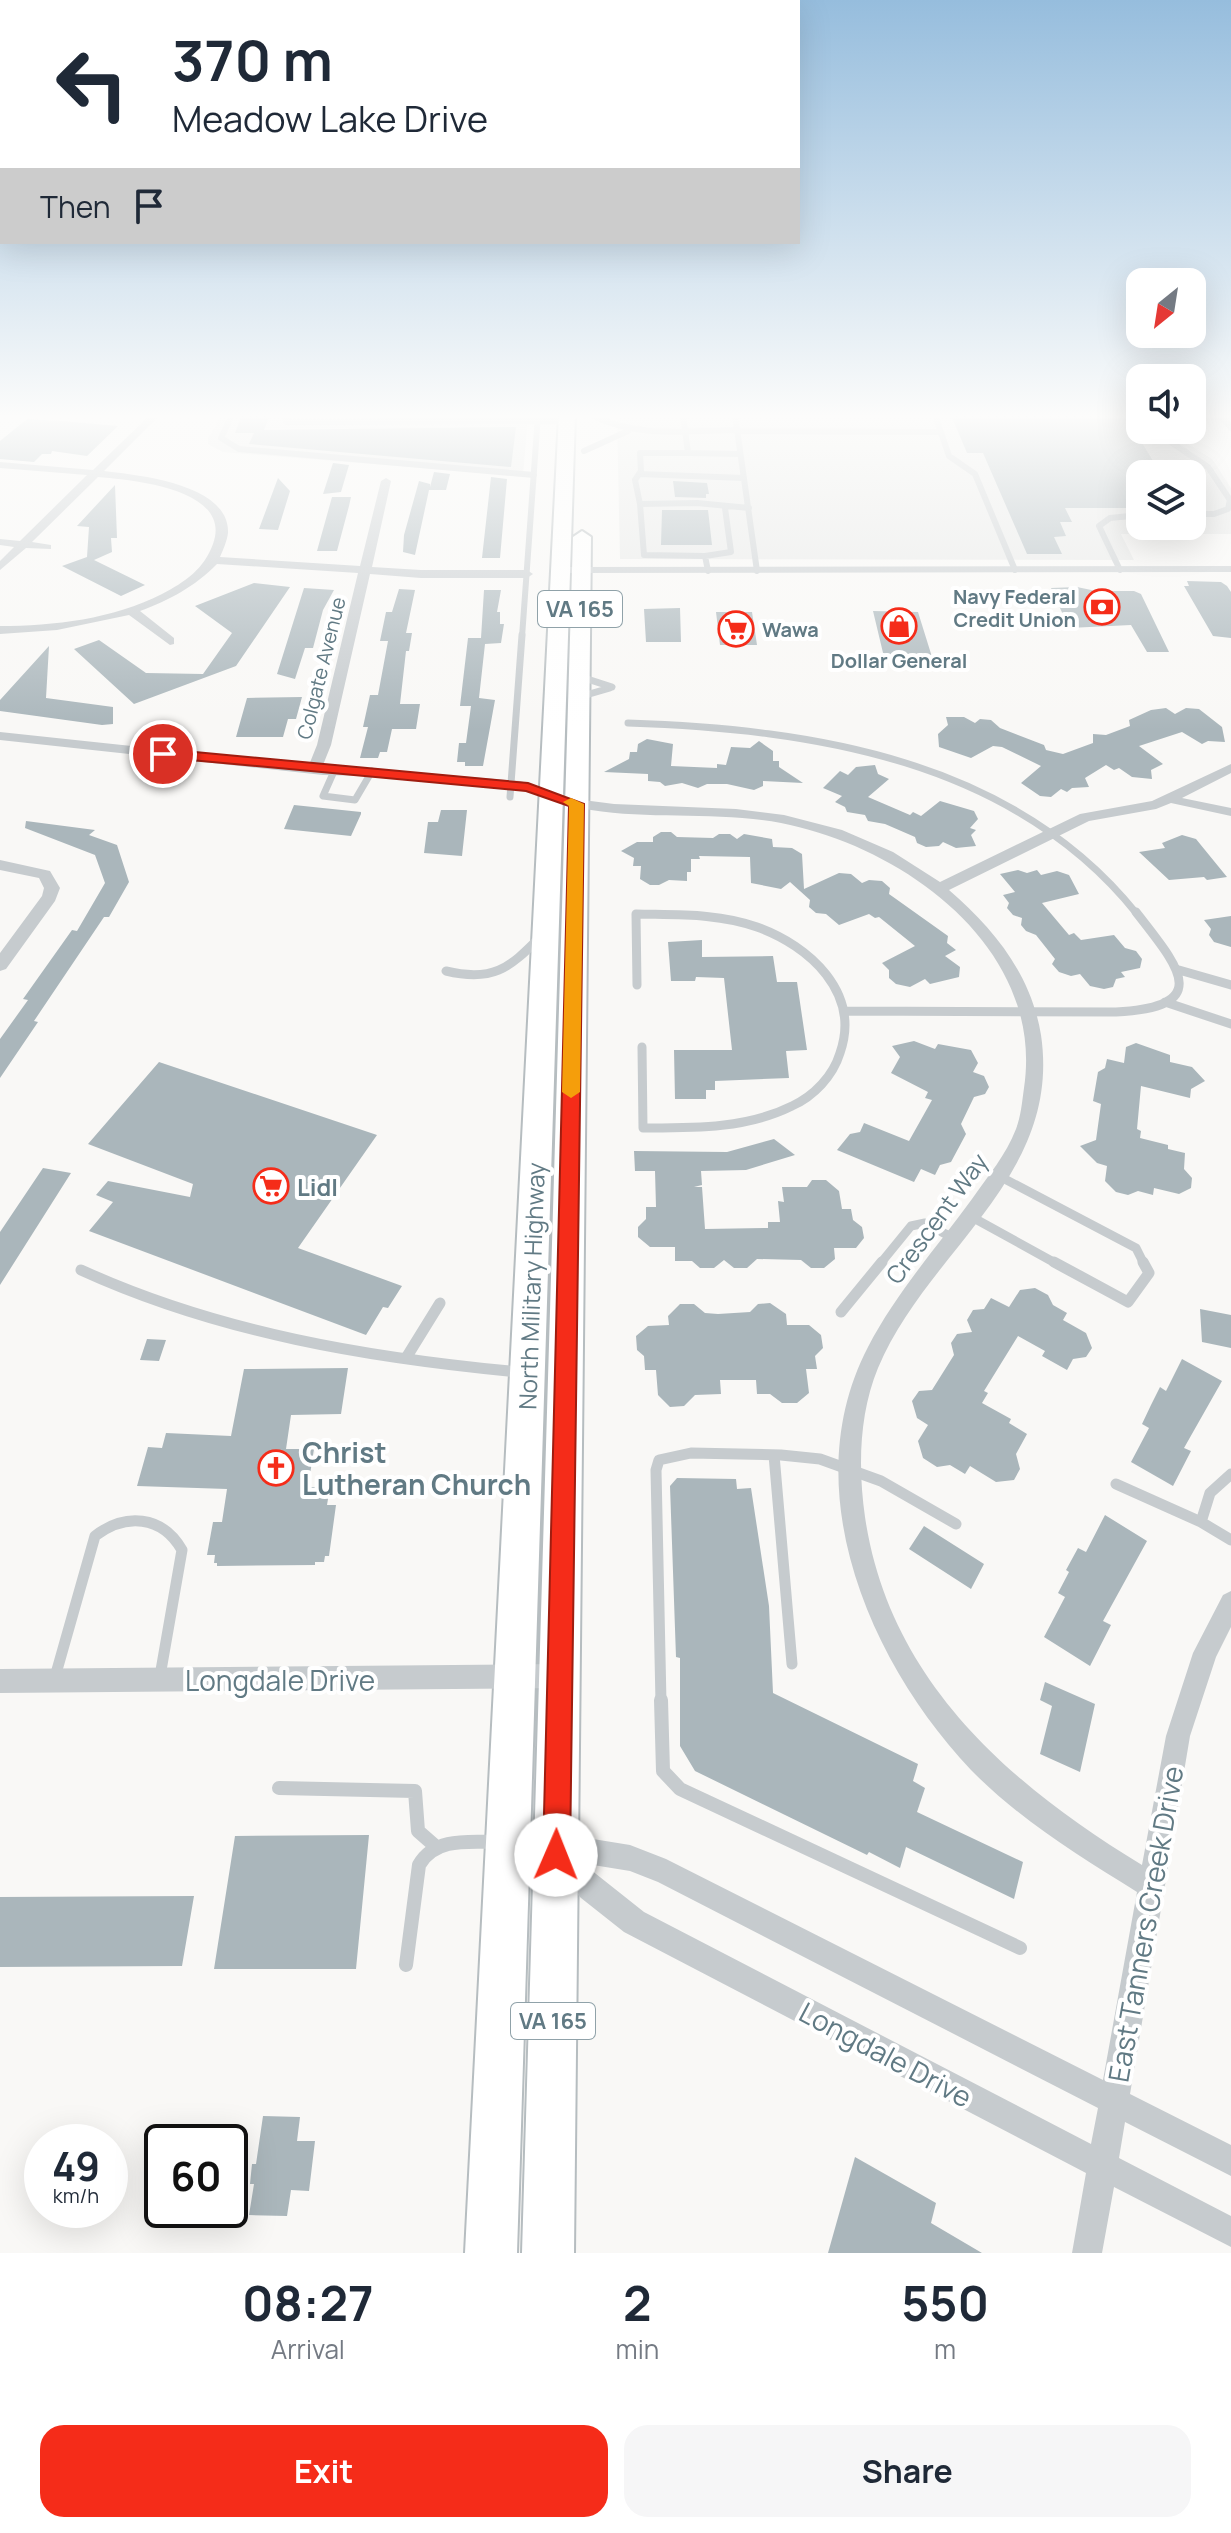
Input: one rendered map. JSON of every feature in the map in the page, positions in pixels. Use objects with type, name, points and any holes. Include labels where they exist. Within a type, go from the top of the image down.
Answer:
[{"type":"main road","name":"North Military Highway","points":[[548,2253],[560,1676],[564,800],[571,520]]},
{"type":"main road","name":"North Military Highway","points":[[491,2253],[545,932],[579,687],[571,570],[576,520]]},
{"type":"street","points":[[0,567],[49,520]]},
{"type":"street","points":[[0,630],[60,628],[132,611],[173,592],[213,560],[221,543],[219,520]]},
{"type":"street","name":"Colgate Avenue","points":[[314,769],[324,745],[376,520]]},
{"type":"street","points":[[0,542],[47,547]]},
{"type":"street","points":[[213,560],[364,571],[527,574]]},
{"type":"street","points":[[571,570],[1231,569]]},
{"type":"street","points":[[132,611],[170,641]]},
{"type":"street","name":"Crescent Way","points":[[0,736],[511,791],[604,808],[722,812],[789,820],[872,848],[940,888],[996,944],[1022,987],[1030,1013],[1037,1060],[1035,1091],[1027,1125],[999,1176],[898,1314],[863,1380],[853,1421],[849,1468],[853,1521],[864,1569],[881,1616],[903,1658],[935,1707],[974,1754],[1012,1791],[1085,1846],[1152,1886]]},
{"type":"street","points":[[940,888],[1085,817],[1156,805],[1231,768]]},
{"type":"street","points":[[1172,799],[1188,805],[1231,812]]},
{"type":"street","points":[[0,865],[35,870],[51,881],[50,897],[0,965]]},
{"type":"street","name":"East Tanners Creek Drive","points":[[1087,2253],[1185,1711],[1205,1653],[1230,1608]]},
{"type":"street","name":"Longdale Drive","points":[[0,1681],[560,1676]]},
{"type":"street","name":"Longdale Drive","points":[[508,1841],[556,1855],[593,1852],[630,1858],[666,1872],[1231,2161]]},
{"type":"street","name":"Longdale Drive","points":[[556,1855],[590,1889],[634,1922],[1231,2232]]},
{"type":"lane","points":[[511,791],[531,520]]},
{"type":"lane","points":[[641,520],[644,555],[705,556],[731,552],[727,520]]},
{"type":"lane","points":[[751,520],[757,571]]},
{"type":"lane","points":[[994,520],[1015,570]]},
{"type":"lane","points":[[1107,520],[1099,526],[1099,531],[1120,570]]},
{"type":"lane","points":[[705,556],[708,571]]},
{"type":"lane","points":[[628,723],[727,725],[816,737],[908,760],[966,784],[1030,817],[1112,880],[1179,970],[1182,986],[1176,995],[1165,1002],[1137,1010],[1030,1013],[847,1011]]},
{"type":"lane","points":[[334,771],[324,797],[358,799],[370,775]]},
{"type":"lane","points":[[637,985],[636,914],[703,916],[754,926],[790,942],[826,971],[838,989],[847,1011],[849,1027],[846,1044],[823,1082],[793,1106],[738,1123],[705,1127],[643,1128],[642,1047]]},
{"type":"lane","points":[[446,971],[466,977],[496,974],[508,968],[545,932]]},
{"type":"lane","points":[[1179,970],[1231,985]]},
{"type":"lane","points":[[1165,1002],[1231,1024]]},
{"type":"lane","points":[[970,1216],[1128,1302],[1149,1273],[1136,1248],[999,1176]]},
{"type":"lane","points":[[841,1312],[911,1226],[925,1223],[953,1238]]},
{"type":"lane","points":[[81,1270],[132,1294],[223,1325],[406,1358],[527,1373]]},
{"type":"lane","points":[[406,1358],[440,1303]]},
{"type":"lane","points":[[956,1524],[898,1489],[849,1468],[797,1455],[695,1454],[667,1456],[659,1460],[656,1470],[663,1771],[680,1789],[1020,1948]]},
{"type":"lane","points":[[774,1455],[792,1664]]},
{"type":"lane","points":[[1201,1522],[1210,1493],[1231,1474]]},
{"type":"lane","points":[[1116,1484],[1201,1522],[1231,1540]]},
{"type":"lane","points":[[54,1681],[95,1536],[115,1522],[163,1524],[176,1534],[182,1550],[159,1680]]},
{"type":"lane","points":[[279,1788],[415,1791],[418,1831],[434,1845]]},
{"type":"lane","points":[[406,1965],[423,1854],[434,1845],[508,1841]]},
{"type":"shaded area","points":[[619,520],[1126,520],[1126,534],[1121,534],[1134,560],[620,559]]},
{"type":"shaded area","points":[[1206,520],[1231,520],[1231,534],[1206,534]]},
{"type":"building","points":[[82,520],[116,520],[117,538],[111,538],[112,552],[94,560],[145,585],[121,596],[62,566],[87,557],[89,527],[77,526]]},
{"type":"building","points":[[262,520],[281,520],[278,530],[259,529]]},
{"type":"building","points":[[326,520],[345,520],[337,551],[317,551]]},
{"type":"building","points":[[408,520],[423,520],[415,555],[403,552]]},
{"type":"building","points":[[486,520],[503,520],[500,558],[482,558]]},
{"type":"building","points":[[662,520],[709,520],[712,545],[661,545]]},
{"type":"building","points":[[1012,520],[1071,520],[1060,522],[1066,536],[1054,537],[1062,554],[1027,554]]},
{"type":"building","points":[[1187,581],[1221,582],[1227,586],[1231,592],[1231,638],[1213,636],[1184,586],[1189,586]]},
{"type":"building","points":[[254,583],[290,587],[236,666],[134,704],[74,649],[99,640],[146,673],[203,674],[232,633],[195,606]]},
{"type":"building","name":"Navy Federal Credit Union","points":[[1077,587],[1141,594],[1169,652],[1147,652],[1131,625],[1069,628],[1051,588]]},
{"type":"building","points":[[304,588],[334,590],[323,610],[313,648],[305,648],[295,679],[277,674]]},
{"type":"building","points":[[399,589],[415,590],[406,633],[412,633],[409,651],[406,651],[400,704],[420,704],[416,729],[392,729],[387,752],[380,752],[378,758],[360,758],[368,727],[363,727],[370,695],[378,695],[388,641],[380,641],[386,612],[392,612]]},
{"type":"building","points":[[484,590],[501,590],[497,612],[500,612],[500,624],[504,624],[501,643],[485,644],[479,698],[495,700],[483,766],[465,766],[465,762],[457,762],[459,743],[466,743],[471,706],[460,706],[468,638],[481,638]]},
{"type":"building","points":[[680,608],[681,642],[646,642],[644,609]]},
{"type":"building","points":[[873,611],[918,612],[932,657],[884,657]]},
{"type":"building","name":"Wawa","points":[[716,612],[752,612],[757,645],[720,645]]},
{"type":"building","points":[[49,646],[46,698],[113,707],[113,724],[0,711],[0,700]]},
{"type":"building","points":[[302,697],[296,719],[288,719],[283,737],[236,737],[247,698]]},
{"type":"building","points":[[1166,708],[1175,714],[1186,708],[1199,709],[1222,727],[1225,742],[1208,741],[1202,744],[1182,732],[1139,746],[1163,764],[1151,770],[1152,779],[1132,777],[1119,768],[1114,770],[1106,765],[1085,778],[1089,787],[1072,788],[1067,792],[1061,789],[1051,797],[1040,796],[1021,783],[1041,766],[1002,747],[993,746],[971,758],[939,747],[938,734],[948,725],[946,717],[964,717],[975,723],[980,719],[991,720],[1000,728],[1044,745],[1046,750],[1063,754],[1093,743],[1093,734],[1106,735],[1130,726],[1129,720],[1151,710]]},
{"type":"building","points":[[647,739],[673,744],[671,766],[717,768],[717,764],[726,765],[731,747],[750,748],[759,741],[773,751],[773,761],[779,761],[779,767],[803,783],[763,781],[763,786],[754,790],[727,784],[707,784],[698,788],[682,783],[665,786],[660,782],[648,781],[648,774],[604,772],[629,759],[630,752],[637,752],[638,744]]},
{"type":"building","points":[[875,765],[878,774],[889,779],[868,797],[910,815],[913,812],[921,816],[940,801],[974,811],[978,819],[970,828],[976,830],[971,835],[976,846],[956,848],[943,842],[939,846],[926,847],[917,843],[915,837],[885,824],[868,821],[865,815],[847,812],[845,807],[835,802],[842,796],[823,788],[840,771],[848,775],[856,767]]},
{"type":"building","points":[[294,805],[361,814],[351,836],[284,829]]},
{"type":"building","points":[[441,810],[467,810],[462,856],[424,853],[428,822],[438,822]]},
{"type":"building","points":[[26,821],[95,830],[89,835],[117,845],[129,882],[109,917],[104,917],[34,1021],[38,1022],[0,1078],[0,1039],[28,1000],[23,999],[72,930],[77,931],[105,883],[95,855],[25,828]]},
{"type":"building","points":[[661,832],[671,832],[677,837],[713,838],[719,834],[730,834],[737,839],[744,834],[772,839],[773,847],[792,848],[802,854],[804,889],[839,873],[851,874],[862,883],[882,881],[890,888],[889,894],[948,936],[947,943],[956,950],[945,956],[960,967],[959,977],[930,984],[925,979],[910,987],[896,984],[889,978],[889,970],[882,963],[915,946],[879,917],[869,914],[839,925],[826,914],[816,913],[809,907],[810,900],[790,882],[781,889],[751,883],[750,857],[699,856],[700,859],[691,859],[687,881],[669,880],[650,885],[640,879],[641,866],[633,866],[634,858],[621,851],[637,842],[653,842],[653,837]]},
{"type":"building","points":[[1182,835],[1196,839],[1227,877],[1169,880],[1139,852],[1165,848],[1162,843]]},
{"type":"building","points":[[1018,870],[1027,873],[1037,870],[1041,875],[1057,871],[1069,875],[1079,894],[1042,903],[1069,935],[1074,933],[1081,940],[1114,935],[1125,948],[1136,951],[1142,959],[1140,968],[1121,972],[1125,977],[1116,979],[1113,987],[1104,989],[1090,986],[1080,974],[1071,976],[1059,972],[1052,964],[1055,959],[1036,935],[1026,931],[1021,925],[1022,918],[1013,915],[1007,908],[1009,903],[1003,895],[1015,892],[1000,874]]},
{"type":"building","points":[[1231,916],[1231,947],[1214,942],[1209,935],[1211,929],[1204,920]]},
{"type":"building","points":[[702,940],[702,957],[773,956],[777,982],[797,982],[807,1050],[786,1051],[789,1078],[715,1081],[715,1090],[706,1090],[706,1099],[675,1099],[674,1050],[732,1050],[724,978],[696,977],[695,981],[671,981],[668,942]]},
{"type":"building","points":[[914,1041],[935,1049],[938,1044],[971,1050],[978,1063],[973,1072],[984,1076],[989,1087],[985,1094],[974,1097],[961,1124],[966,1134],[951,1162],[940,1165],[935,1175],[921,1169],[914,1182],[837,1150],[850,1134],[860,1132],[864,1123],[909,1141],[932,1100],[925,1098],[928,1092],[891,1073],[900,1057],[892,1046]]},
{"type":"building","points":[[1136,1043],[1170,1055],[1170,1062],[1192,1067],[1205,1081],[1191,1089],[1190,1098],[1141,1086],[1137,1129],[1141,1131],[1140,1138],[1185,1153],[1184,1169],[1192,1178],[1191,1188],[1179,1194],[1154,1188],[1153,1195],[1138,1191],[1128,1195],[1116,1192],[1105,1181],[1107,1166],[1097,1163],[1080,1146],[1096,1140],[1101,1104],[1093,1101],[1098,1072],[1105,1068],[1107,1059],[1124,1063],[1126,1047]]},
{"type":"building","points":[[159,1062],[377,1135],[298,1248],[402,1286],[388,1308],[383,1307],[366,1335],[89,1231],[113,1202],[96,1195],[108,1181],[190,1197],[193,1184],[88,1144]]},
{"type":"building","points":[[774,1139],[795,1155],[746,1170],[701,1171],[702,1185],[694,1187],[702,1187],[705,1229],[768,1228],[768,1222],[780,1222],[778,1201],[784,1202],[782,1187],[807,1187],[812,1180],[826,1180],[839,1191],[842,1209],[851,1209],[853,1220],[862,1227],[864,1238],[856,1248],[834,1248],[835,1259],[824,1268],[811,1268],[801,1260],[757,1259],[747,1268],[734,1268],[724,1260],[714,1268],[700,1268],[692,1261],[675,1261],[675,1247],[650,1247],[638,1237],[638,1227],[646,1219],[646,1207],[656,1207],[655,1171],[635,1171],[634,1151],[727,1152]]},
{"type":"building","points":[[43,1168],[71,1173],[0,1285],[0,1232]]},
{"type":"building","points":[[1035,1288],[1048,1295],[1053,1305],[1067,1313],[1063,1320],[1086,1333],[1092,1348],[1086,1357],[1073,1359],[1067,1370],[1042,1356],[1045,1351],[1018,1336],[984,1391],[988,1393],[982,1403],[1011,1419],[1009,1423],[1027,1434],[1016,1454],[1020,1469],[1014,1480],[996,1482],[970,1466],[965,1474],[950,1465],[937,1467],[923,1458],[918,1441],[928,1425],[917,1418],[912,1401],[919,1391],[932,1390],[954,1355],[951,1343],[957,1334],[972,1332],[967,1320],[973,1310],[984,1309],[991,1298],[1009,1307],[1020,1290]]},
{"type":"building","points":[[770,1303],[786,1314],[787,1325],[809,1325],[821,1335],[823,1348],[815,1356],[817,1369],[806,1369],[809,1393],[797,1403],[782,1403],[770,1394],[757,1394],[756,1380],[720,1380],[721,1394],[695,1395],[684,1406],[670,1407],[658,1395],[656,1370],[645,1370],[644,1356],[637,1350],[636,1336],[648,1326],[669,1325],[668,1316],[680,1304],[694,1304],[705,1313],[718,1314],[750,1312],[758,1304]]},
{"type":"building","points":[[1200,1309],[1231,1315],[1231,1348],[1202,1342]]},
{"type":"building","points":[[147,1339],[166,1340],[159,1361],[140,1360]]},
{"type":"building","points":[[1182,1359],[1222,1381],[1184,1448],[1191,1451],[1173,1486],[1131,1462],[1149,1428],[1142,1424],[1151,1405],[1160,1387],[1166,1391]]},
{"type":"building","name":"Christ Lutheran Church","points":[[348,1368],[341,1414],[291,1415],[286,1449],[314,1449],[308,1487],[330,1487],[327,1505],[336,1505],[329,1556],[325,1556],[324,1562],[315,1562],[315,1565],[217,1566],[214,1563],[215,1555],[207,1555],[213,1522],[222,1522],[227,1489],[137,1486],[148,1447],[162,1448],[166,1433],[231,1436],[244,1369]]},
{"type":"building","points":[[677,1478],[736,1479],[737,1489],[751,1488],[769,1606],[773,1693],[918,1764],[913,1781],[925,1788],[917,1812],[1023,1862],[1014,1899],[906,1847],[900,1868],[869,1852],[867,1855],[695,1771],[680,1746],[680,1658],[676,1657],[670,1486]]},
{"type":"building","points":[[1105,1515],[1147,1541],[1103,1621],[1111,1625],[1090,1666],[1044,1637],[1065,1597],[1058,1593],[1069,1572],[1066,1570],[1078,1548],[1086,1552]]},
{"type":"building","points":[[924,1526],[984,1564],[971,1589],[909,1549]]},
{"type":"building","points":[[1045,1682],[1095,1704],[1080,1772],[1040,1754],[1052,1706],[1040,1700]]},
{"type":"building","points":[[369,1835],[356,1969],[214,1969],[235,1836]]},
{"type":"building","points":[[194,1896],[182,1966],[0,1967],[0,1897]]},
{"type":"building","points":[[263,2116],[300,2117],[297,2141],[315,2141],[309,2191],[291,2190],[287,2216],[249,2215],[254,2184],[250,2184],[252,2164],[256,2164]]},
{"type":"building","points":[[855,2157],[936,2203],[931,2223],[982,2253],[828,2253]]},
{"type":"slow traffic","points":[[571,802],[576,804],[571,1092]]},
{"type":"place","name":"Navy Federal Credit Union","points":[[1102,607]]},
{"type":"place","name":"Dollar General","points":[[899,626]]},
{"type":"place","name":"Wawa","points":[[736,629]]},
{"type":"place","name":"Lidl","points":[[271,1186]]},
{"type":"place","name":"Christ Lutheran Church","points":[[276,1468]]},
{"type":"route","points":[[163,754],[528,787],[576,804],[556,1855]]}]
